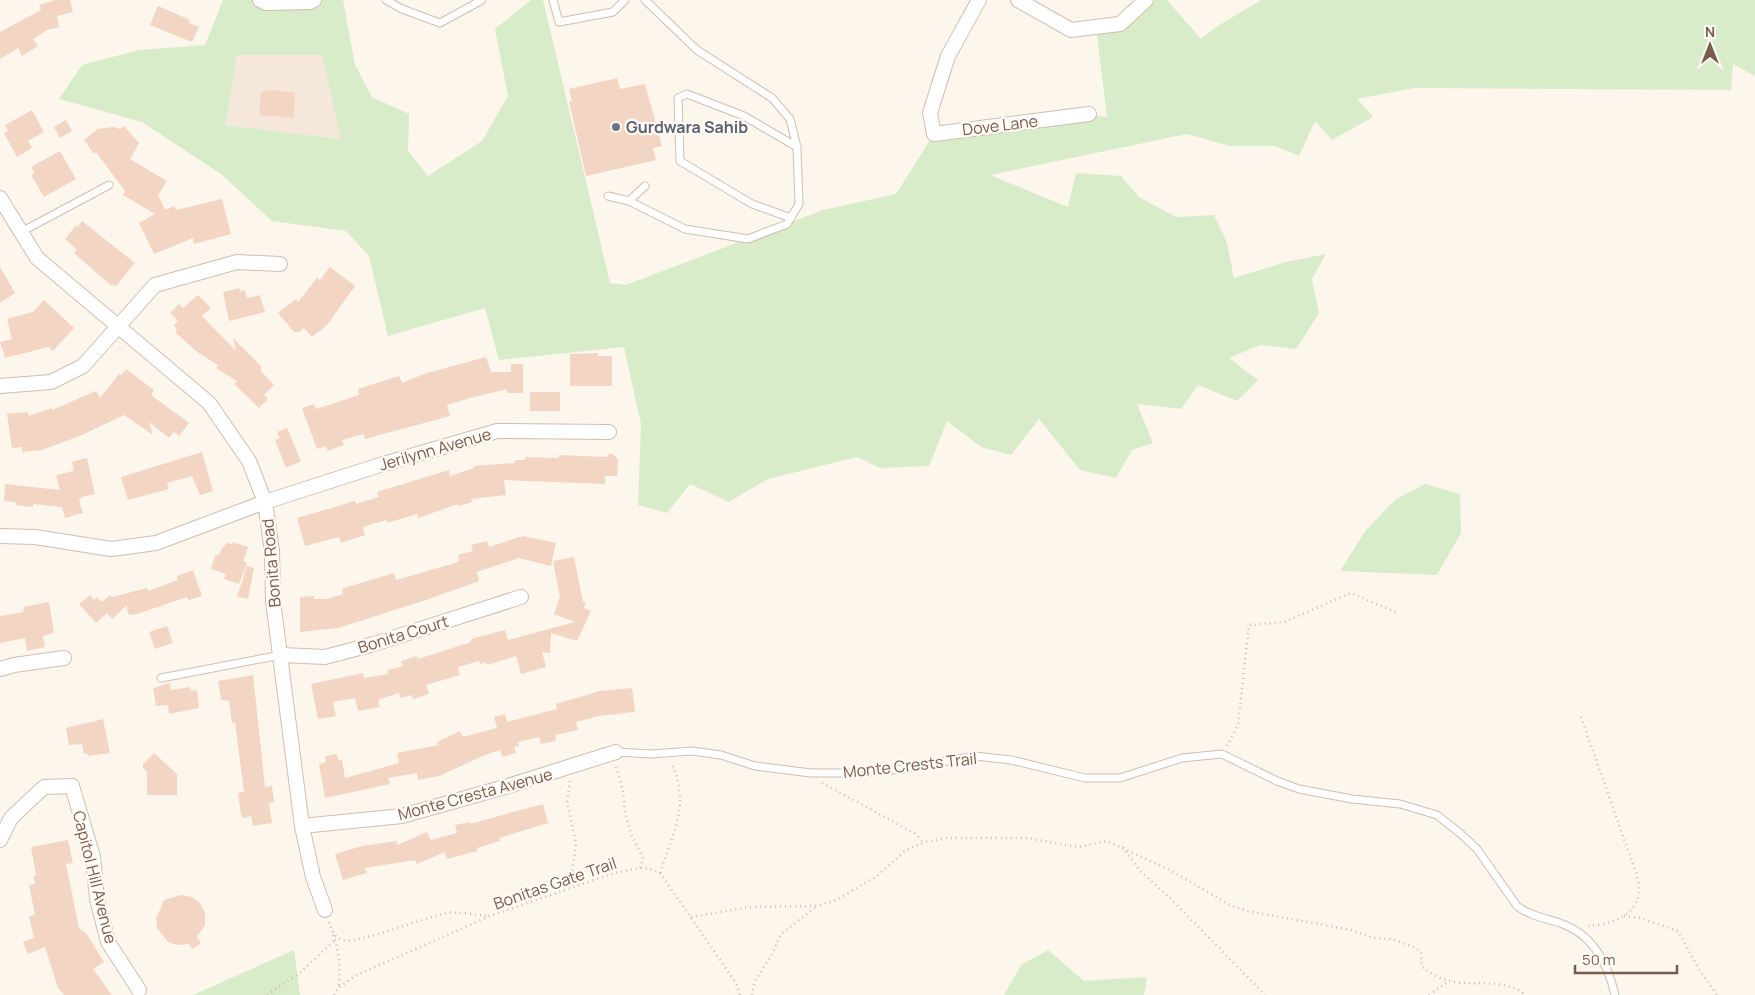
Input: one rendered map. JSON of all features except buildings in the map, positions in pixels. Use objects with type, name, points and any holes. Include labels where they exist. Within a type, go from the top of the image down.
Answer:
[{"type":"street","points":[[260,0],[266,3],[314,0]]},
{"type":"street","name":"Dove Lane","points":[[979,0],[948,56],[930,113],[934,134],[1088,114]]},
{"type":"street","points":[[1018,0],[1071,30],[1120,24],[1134,5],[1146,0]]},
{"type":"street","name":"Bonita Road","points":[[0,198],[37,258],[209,403],[249,461],[265,502],[272,551],[273,601],[282,655],[302,826],[313,877],[325,910]]},
{"type":"street","points":[[0,386],[51,382],[83,366],[155,285],[237,262],[280,264]]},
{"type":"street","name":"Jerilynn Avenue","points":[[0,536],[35,537],[111,549],[156,543],[265,502],[380,464],[497,431],[610,432]]},
{"type":"street","name":"Bonita Court","points":[[282,655],[325,657],[374,644],[521,597]]},
{"type":"street","points":[[0,669],[14,665],[64,658]]},
{"type":"street","name":"Monte Cresta Avenue","points":[[302,826],[402,816],[614,753]]},
{"type":"street","name":"Capitol Hill Avenue","points":[[0,840],[11,818],[44,787],[72,786],[93,857],[97,899],[108,942],[139,990]]},
{"type":"lane","points":[[386,0],[402,9],[440,23],[482,0]]},
{"type":"lane","points":[[553,0],[559,22],[613,12],[625,0]]},
{"type":"lane","points":[[608,196],[629,201],[685,229],[748,238],[787,224],[799,204],[797,147],[790,120],[772,98],[697,50],[646,0]]},
{"type":"lane","points":[[791,218],[752,204],[680,161],[678,98],[687,94],[744,116],[797,147]]},
{"type":"lane","points":[[21,232],[109,185]]},
{"type":"lane","points":[[629,201],[645,186]]},
{"type":"lane","points":[[161,678],[282,655]]},
{"type":"lane","name":"Monte Crests Trail","points":[[614,753],[651,754],[692,751],[721,755],[754,766],[817,773],[860,773],[902,769],[975,756],[1011,760],[1084,778],[1120,778],[1182,758],[1222,754]]},
{"type":"lane","points":[[1222,754],[1277,781],[1299,789],[1352,799],[1400,804],[1437,815],[1477,849],[1517,906],[1524,912],[1564,924],[1589,940],[1605,962],[1615,995]]},
{"type":"path","points":[[1222,754],[1238,725],[1249,625],[1284,622],[1351,593],[1398,613]]},
{"type":"path","points":[[1564,924],[1586,926],[1606,924],[1624,916],[1634,905],[1639,893],[1636,873],[1581,717]]},
{"type":"path","points":[[665,752],[681,790],[680,810],[660,873],[736,982],[740,995]]},
{"type":"path","points":[[614,753],[631,834],[643,858],[640,868]]},
{"type":"path","points":[[570,889],[576,843],[567,802],[571,767]]},
{"type":"path","points":[[817,773],[823,785],[916,834],[924,843]]},
{"type":"path","points":[[691,917],[749,907],[817,906],[836,900],[877,876],[906,850],[924,843],[946,838],[1027,838],[1079,847],[1107,841],[1168,868],[1230,905],[1247,911],[1351,930],[1374,938],[1392,939],[1416,948],[1421,953],[1422,968],[1450,981],[1500,985],[1525,995]]},
{"type":"path","points":[[1122,846],[1139,870],[1168,896],[1265,995]]},
{"type":"path","name":"Bonitas Gate Trail","points":[[334,995],[339,987],[357,974],[490,916],[614,873],[640,868],[660,873]]},
{"type":"path","points":[[752,995],[755,981],[771,956],[781,934],[817,906]]},
{"type":"path","points":[[325,910],[335,940],[340,969],[339,987]]},
{"type":"path","name":"Bonitas Gate Trail","points":[[333,934],[343,940],[351,940],[448,913],[490,916]]},
{"type":"path","points":[[1624,916],[1640,918],[1678,931],[1700,971],[1717,995]]},
{"type":"path","points":[[267,995],[301,972],[335,940]]},
{"type":"path","points":[[1429,995],[1450,981]]},
{"type":"shaded area","points":[[237,55],[322,55],[342,139],[226,125]]},
{"type":"green space","points":[[223,0],[343,0],[355,65],[372,97],[409,114],[408,151],[428,176],[482,141],[508,96],[495,29],[531,0],[543,0],[610,283],[626,285],[823,210],[896,194],[934,134],[1089,114],[1107,117],[1096,27],[1120,23],[1146,0],[1167,0],[1201,39],[1216,27],[1261,0],[1755,0],[1755,76],[1733,64],[1731,90],[1414,88],[1357,99],[1373,117],[1332,140],[1315,121],[1299,156],[1275,146],[1230,146],[1187,134],[990,175],[1068,207],[1076,173],[1121,176],[1139,197],[1176,217],[1214,215],[1227,243],[1234,278],[1286,262],[1326,254],[1312,279],[1319,313],[1296,349],[1260,345],[1229,358],[1258,380],[1237,401],[1198,385],[1181,409],[1137,404],[1153,443],[1132,450],[1116,478],[1080,470],[1039,419],[1011,455],[981,447],[947,421],[929,466],[880,468],[857,457],[768,479],[729,502],[690,484],[667,513],[638,505],[641,424],[624,347],[499,360],[485,308],[388,336],[369,256],[346,231],[272,221],[221,174],[142,122],[59,99],[82,65],[139,50],[205,45]],"holes":[[[237,55],[322,55],[341,139],[226,125]]]},
{"type":"green space","points":[[1425,484],[1460,494],[1461,533],[1437,575],[1340,571],[1366,530],[1396,499]]},
{"type":"green space","points":[[294,950],[300,995],[193,995]]},
{"type":"green space","points":[[1048,950],[1084,981],[1147,977],[1144,995],[1004,995],[1021,965]]},
{"type":"place","name":"Gurdwara Sahib","points":[[616,127]]}]
